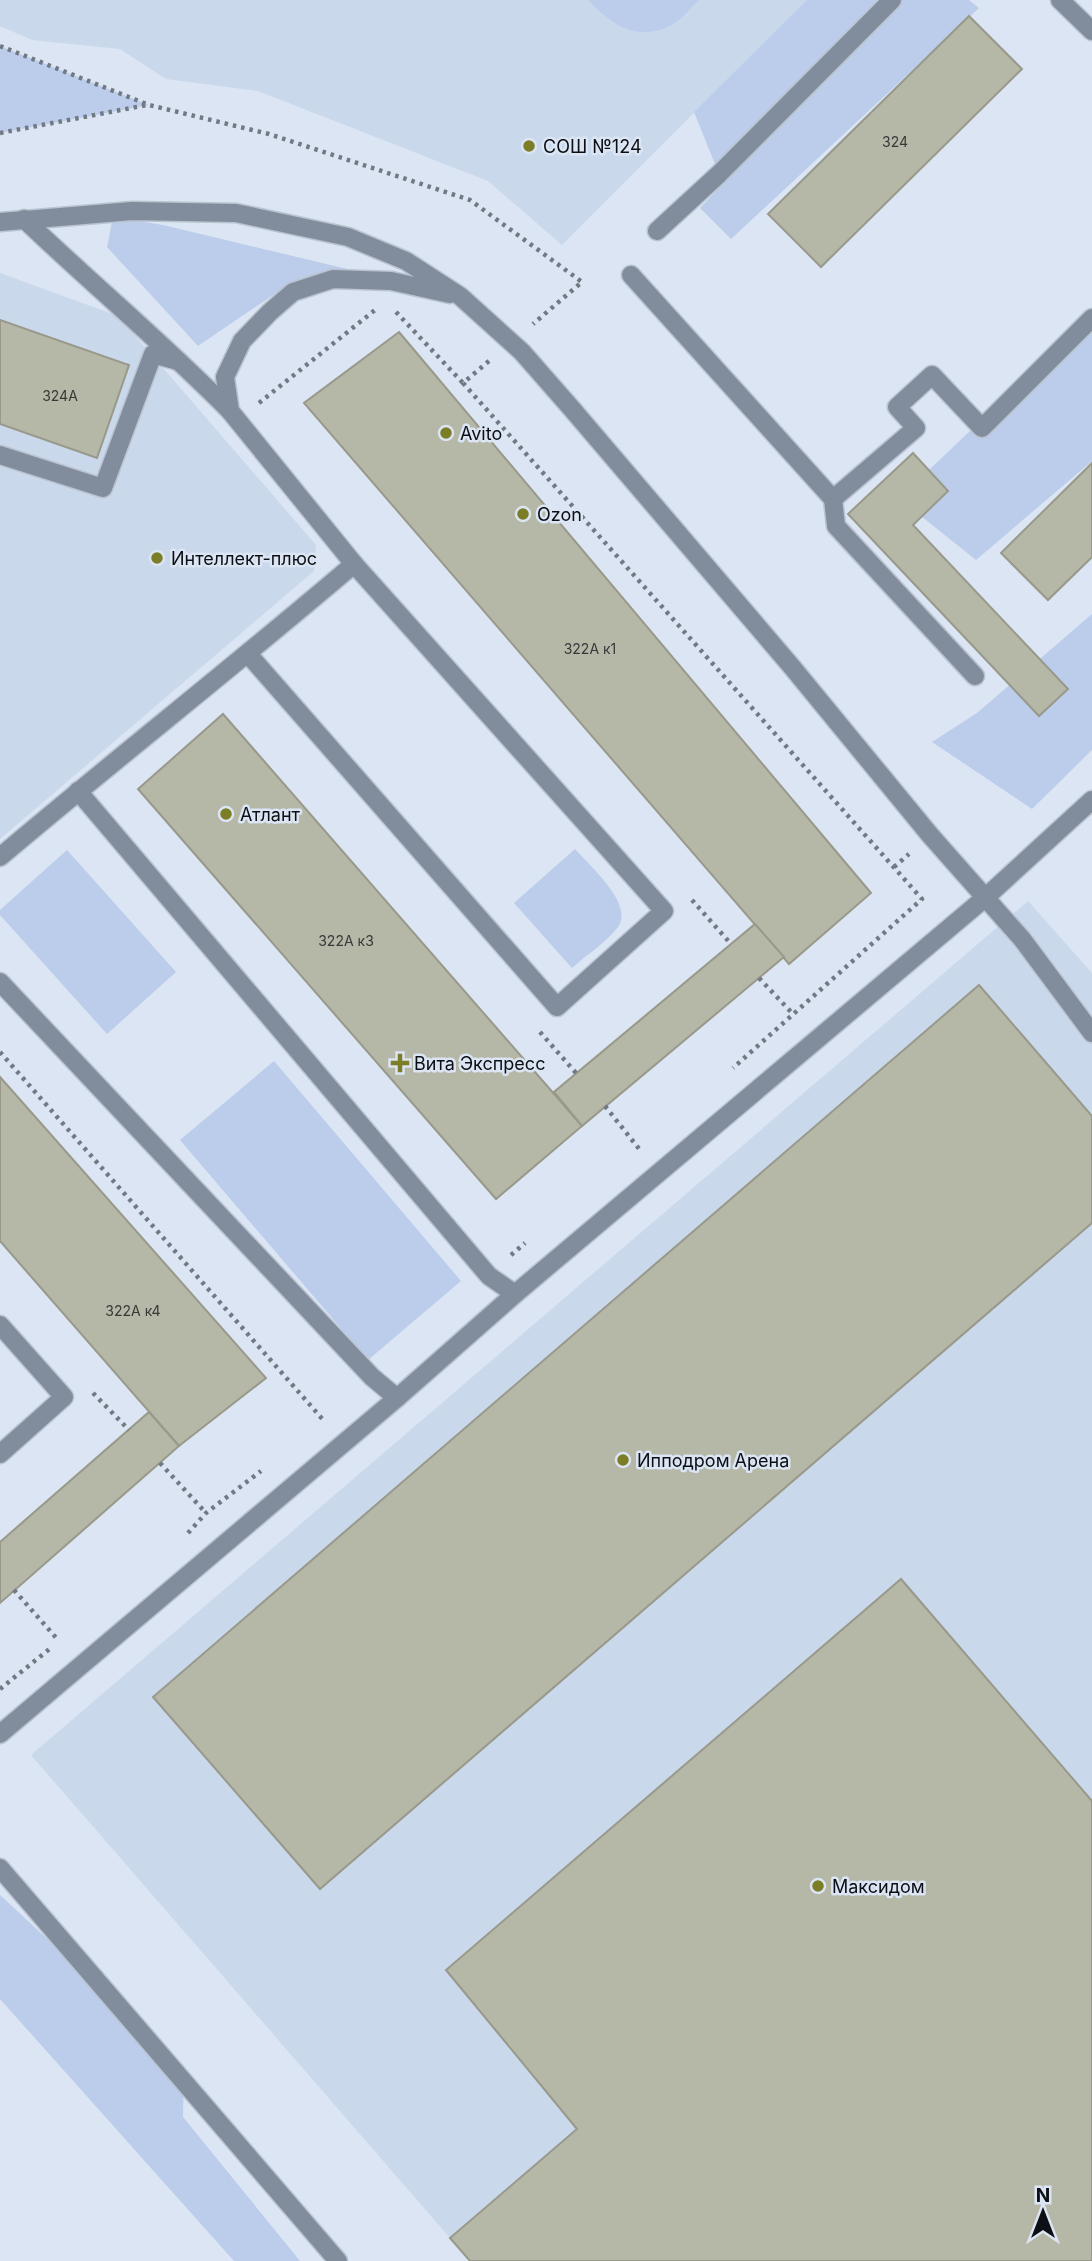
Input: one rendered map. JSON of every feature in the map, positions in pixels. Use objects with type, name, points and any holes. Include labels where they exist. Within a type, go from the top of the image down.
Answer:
[{"type":"street","points":[[657,231],[719,174],[892,0]]},
{"type":"street","points":[[1060,0],[1092,31]]},
{"type":"street","points":[[0,222],[132,211],[236,213],[348,237],[407,261],[460,296],[512,342],[783,657],[930,835],[1022,939],[1092,1033]]},
{"type":"street","points":[[24,219],[181,362],[230,411],[354,564],[664,911],[557,1007],[248,654]]},
{"type":"street","points":[[631,275],[833,499],[836,526],[975,676]]},
{"type":"street","points":[[230,411],[225,377],[242,341],[293,292],[333,279],[391,281],[460,296]]},
{"type":"street","points":[[833,499],[916,428],[897,407],[932,375],[982,428],[1092,318]]},
{"type":"street","points":[[0,455],[103,488],[153,354],[181,362]]},
{"type":"street","points":[[0,857],[354,564]]},
{"type":"street","points":[[78,791],[488,1276],[515,1294]]},
{"type":"street","points":[[0,1734],[397,1398],[515,1294],[986,897],[1092,800]]},
{"type":"street","points":[[0,982],[372,1377],[397,1398]]},
{"type":"street","points":[[0,1325],[65,1397],[0,1454]]},
{"type":"street","points":[[0,1868],[338,2261]]},
{"type":"path","points":[[0,46],[149,105],[269,134],[470,200],[582,282],[463,383]]},
{"type":"path","points":[[0,133],[149,105]]},
{"type":"path","points":[[252,408],[376,309]]},
{"type":"path","points":[[394,310],[463,383],[922,899]]},
{"type":"path","points":[[759,978],[793,1014]]},
{"type":"path","points":[[0,1052],[325,1422]]},
{"type":"path","points":[[605,1106],[641,1150]]},
{"type":"path","points":[[160,1463],[206,1513]]},
{"type":"path","points":[[14,1590],[59,1642]]},
{"type":"shaded area","name":"СОШ №124","points":[[0,0],[807,0],[562,245],[488,181],[258,91],[166,79],[120,49],[32,40],[0,26]]},
{"type":"shaded area","points":[[588,0],[699,0],[675,23],[650,32],[638,32],[607,18]]},
{"type":"shaded area","points":[[807,0],[892,0],[719,174],[694,112]]},
{"type":"shaded area","points":[[895,0],[969,0],[979,8],[731,239],[700,208]]},
{"type":"shaded area","points":[[0,46],[149,105],[0,133]]},
{"type":"shaded area","points":[[113,217],[163,225],[435,290],[350,280],[276,293],[198,346],[107,247]]},
{"type":"shaded area","name":"Интеллект-плюс","points":[[0,273],[118,316],[316,545],[314,571],[0,839]]},
{"type":"shaded area","points":[[1092,315],[1092,461],[976,560],[921,516],[948,491],[929,470]]},
{"type":"shaded area","points":[[1092,614],[1092,750],[1032,809],[932,742],[977,713]]},
{"type":"shaded area","points":[[575,849],[616,897],[622,918],[608,938],[572,968],[514,903]]},
{"type":"shaded area","points":[[67,850],[176,972],[107,1034],[0,915],[0,910]]},
{"type":"shaded area","points":[[1028,901],[1092,973],[1092,2261],[470,2261],[31,1755]]},
{"type":"shaded area","points":[[274,1061],[461,1281],[368,1360],[180,1140]]},
{"type":"shaded area","points":[[0,1895],[184,2066],[183,2117],[300,2261],[234,2261],[0,1999]]},
{"type":"building","points":[[969,16],[1022,69],[821,267],[768,214]]},
{"type":"building","points":[[0,320],[129,365],[97,458],[0,424]]},
{"type":"building","points":[[399,332],[871,893],[789,964],[304,403]]},
{"type":"building","points":[[913,453],[948,491],[913,525],[1068,689],[1039,716],[848,514]]},
{"type":"building","points":[[1092,463],[1092,557],[1048,600],[1001,553]]},
{"type":"building","points":[[223,714],[582,1126],[496,1199],[138,789]]},
{"type":"building","points":[[755,924],[784,957],[582,1126],[554,1092]]},
{"type":"building","name":"Ипподром Арена","points":[[979,985],[1092,1116],[1092,1223],[320,1889],[153,1697]]},
{"type":"building","points":[[0,1077],[266,1378],[179,1446],[0,1241]]},
{"type":"building","points":[[149,1412],[179,1446],[0,1603],[0,1542]]},
{"type":"building","name":"Максидом","points":[[901,1579],[1092,1801],[1092,2261],[470,2261],[450,2238],[577,2129],[446,1970]]},
{"type":"place","name":"СОШ №124","points":[[529,146]]},
{"type":"place","name":"Avito","points":[[446,433]]},
{"type":"place","name":"Ozon","points":[[523,514]]},
{"type":"place","name":"Интеллект-плюс","points":[[157,558]]},
{"type":"place","name":"Атлант","points":[[226,814]]},
{"type":"place","name":"Вита Экспресс","points":[[400,1063]]},
{"type":"place","name":"Ипподром Арена","points":[[623,1460]]},
{"type":"place","name":"Максидом","points":[[818,1886]]}]
